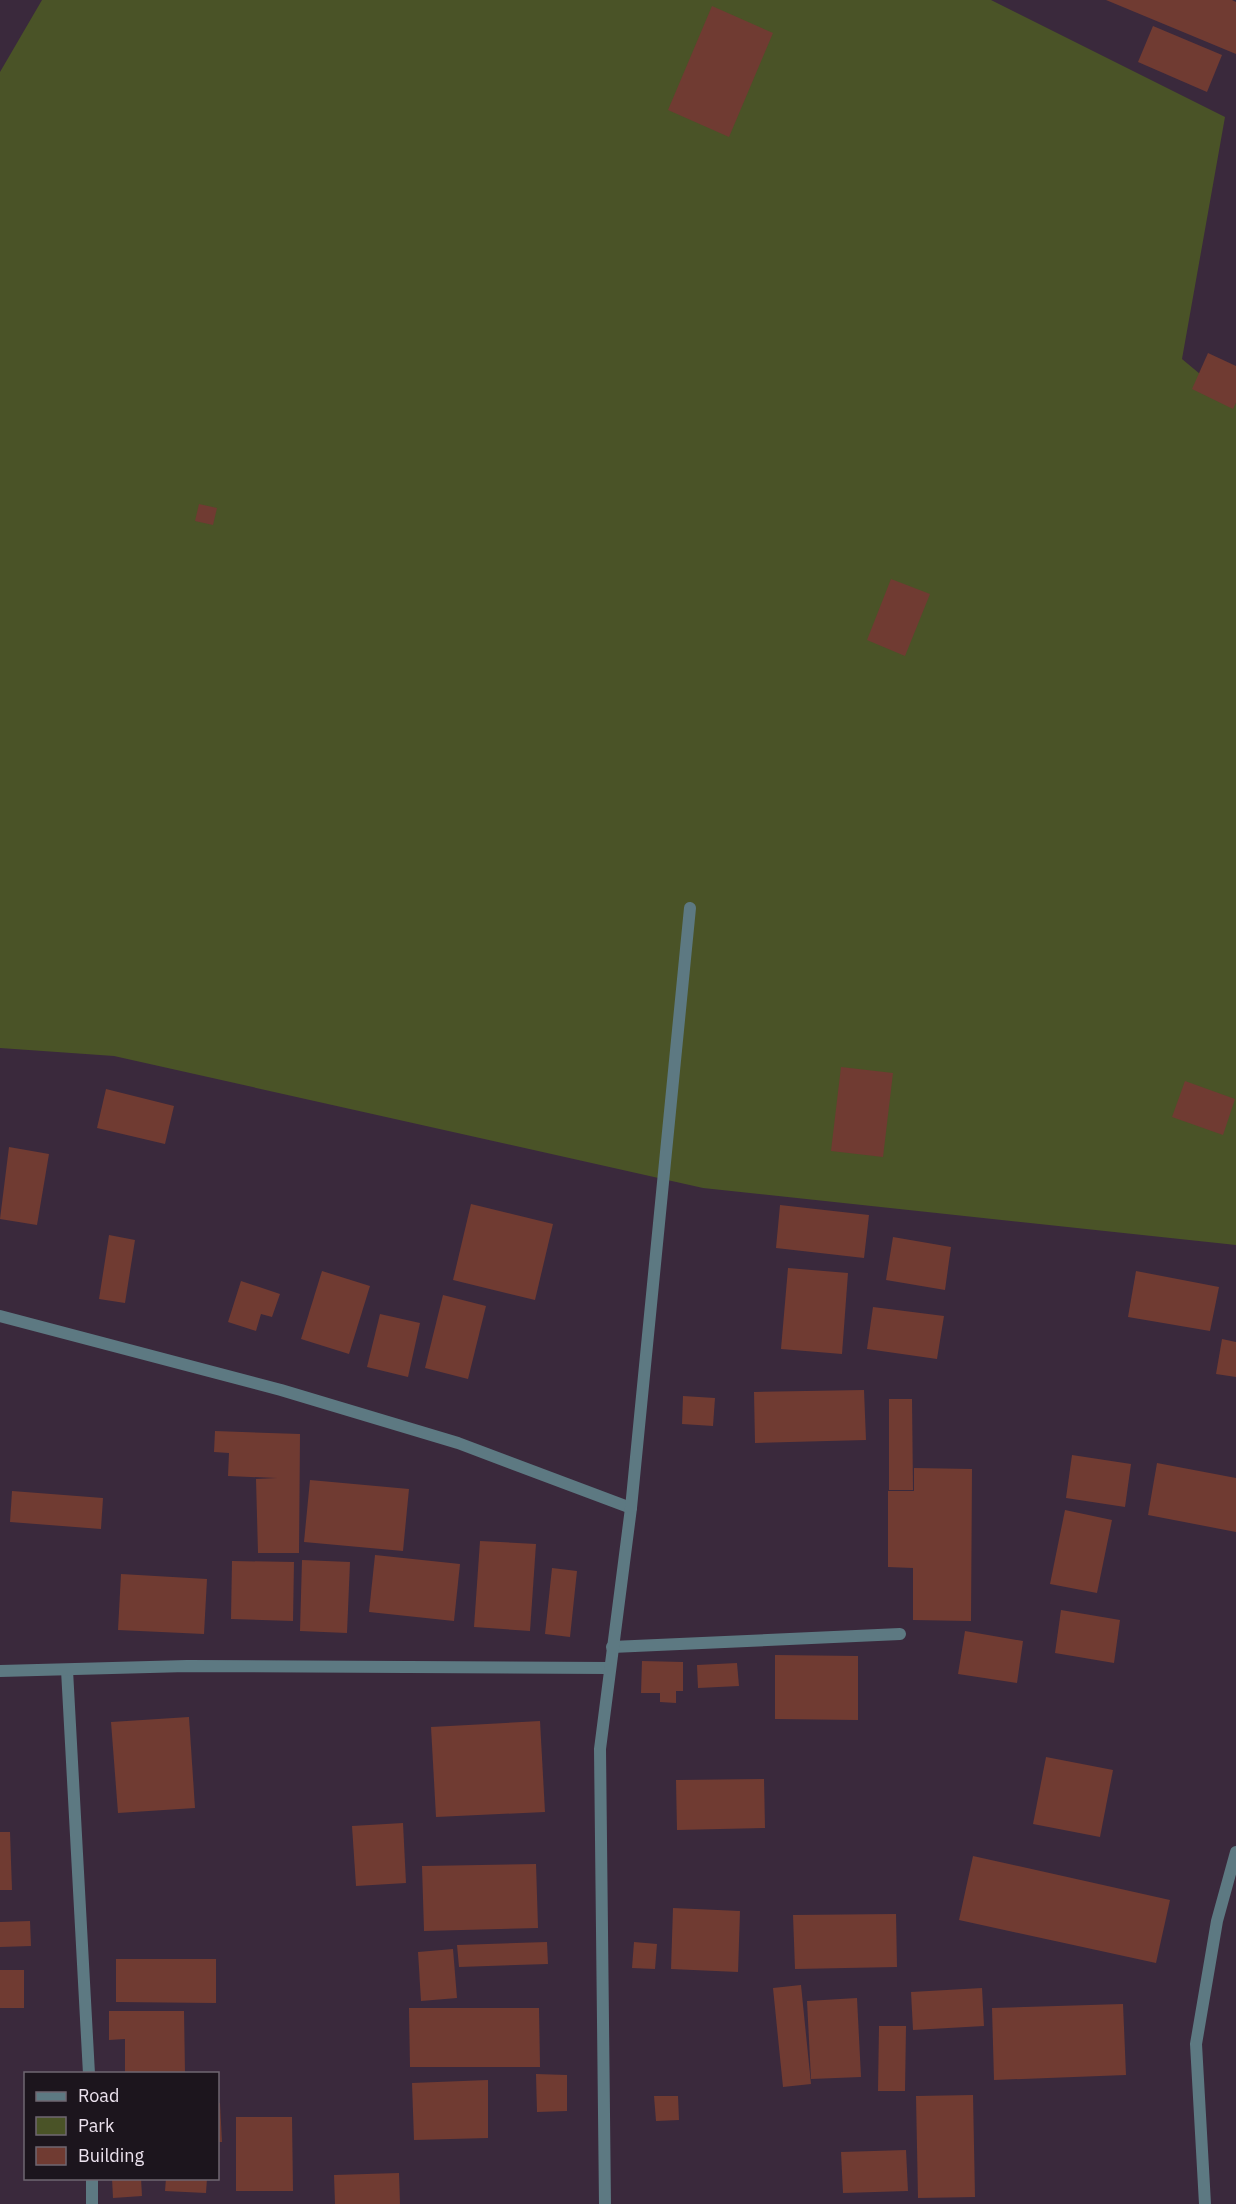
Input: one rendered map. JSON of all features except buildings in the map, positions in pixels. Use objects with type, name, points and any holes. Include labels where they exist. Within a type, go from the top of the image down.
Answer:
[{"type":"street","points":[[605,2204],[600,1749],[631,1508],[690,908]]},
{"type":"street","points":[[0,1316],[281,1390],[458,1443],[631,1508]]},
{"type":"street","points":[[612,1647],[900,1634]]},
{"type":"street","points":[[0,1671],[188,1666],[609,1668]]},
{"type":"street","points":[[67,1670],[89,2072]]},
{"type":"street","points":[[1205,2204],[1196,2044],[1217,1921],[1236,1852]]},
{"type":"street","points":[[92,2180],[92,2204]]},
{"type":"green space","points":[[42,0],[991,0],[1225,117],[1182,359],[1236,404],[1236,1245],[703,1188],[114,1056],[0,1048],[0,72]]}]
